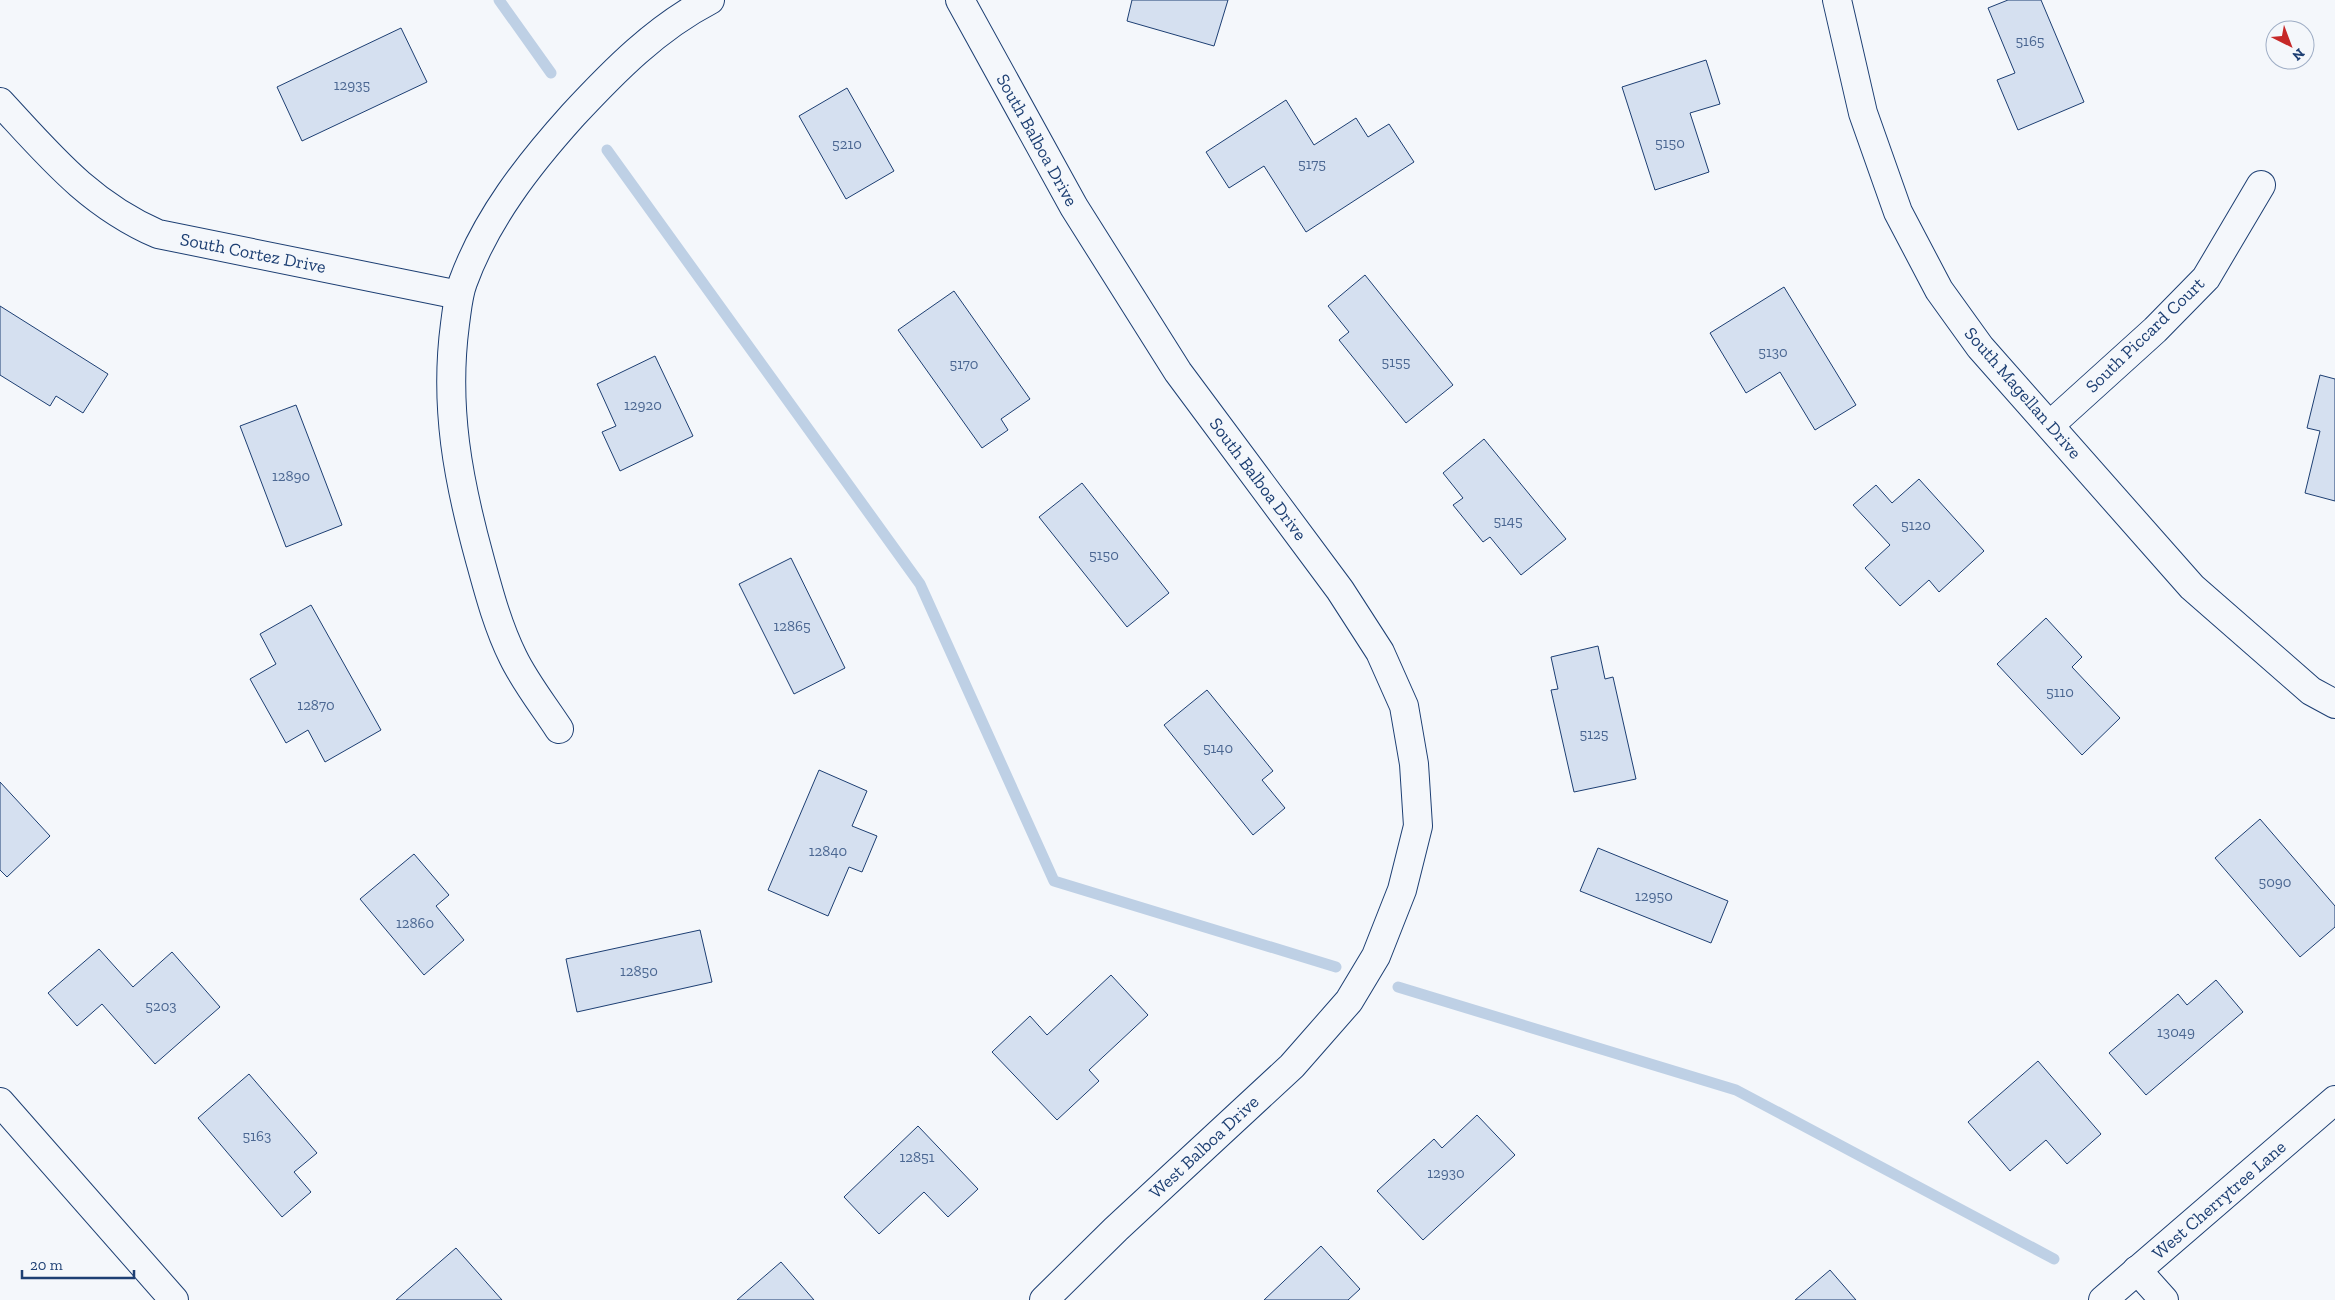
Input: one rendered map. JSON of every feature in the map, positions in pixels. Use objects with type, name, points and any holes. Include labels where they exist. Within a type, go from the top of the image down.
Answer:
[{"type":"street","points":[[560,729],[513,658],[491,601],[462,496],[454,440],[450,360],[459,295],[485,230],[541,151],[598,87],[640,46],[694,8],[710,0]]},
{"type":"street","name":"South Balboa Drive","points":[[960,0],[1089,232],[1178,372],[1340,590],[1380,652],[1404,706],[1414,764],[1418,826],[1402,890],[1376,956],[1357,987]]},
{"type":"street","name":"South Magellan Drive","points":[[1837,0],[1863,113],[1898,212],[1939,290],[1980,347],[2192,587],[2311,691],[2335,704]]},
{"type":"street","name":"South Cortez Drive","points":[[0,102],[65,172],[101,203],[130,222],[158,234],[459,295]]},
{"type":"street","name":"South Piccard Court","points":[[2050,425],[2155,330],[2206,278],[2261,185]]},
{"type":"street","name":"West Balboa Drive","points":[[1044,1300],[1116,1229],[1292,1066],[1349,1001],[1357,987]]},
{"type":"street","name":"West Cherrytree Lane","points":[[2103,1300],[2335,1100]]},
{"type":"street","points":[[3,1112],[174,1300]]},
{"type":"street","points":[[2137,1270],[2164,1300]]},
{"type":"building","points":[[1132,0],[1228,0],[1214,46],[1127,21]]},
{"type":"building","points":[[2008,0],[2041,0],[2084,102],[2018,130],[1997,80],[2015,73],[1988,8]]},
{"type":"building","points":[[401,28],[427,82],[302,141],[277,87]]},
{"type":"building","points":[[1706,60],[1720,104],[1690,113],[1709,172],[1655,190],[1622,87]]},
{"type":"building","points":[[847,88],[894,171],[846,199],[799,116]]},
{"type":"building","points":[[1286,100],[1314,145],[1356,118],[1368,137],[1389,124],[1414,162],[1306,232],[1264,166],[1229,188],[1206,152]]},
{"type":"building","points":[[1365,275],[1453,385],[1406,423],[1339,340],[1349,332],[1328,306]]},
{"type":"building","points":[[1784,287],[1856,405],[1815,430],[1780,372],[1746,393],[1710,333]]},
{"type":"building","points":[[954,291],[1030,399],[1001,419],[1008,430],[982,448],[898,330]]},
{"type":"building","points":[[0,306],[108,374],[83,413],[56,396],[50,406],[0,375]]},
{"type":"building","points":[[655,356],[693,436],[620,471],[602,432],[616,426],[597,384]]},
{"type":"building","points":[[2320,375],[2335,379],[2335,501],[2305,493],[2320,431],[2307,428]]},
{"type":"building","points":[[296,405],[342,525],[286,547],[240,426]]},
{"type":"building","points":[[1484,439],[1566,539],[1521,575],[1490,537],[1483,542],[1453,505],[1463,498],[1443,473]]},
{"type":"building","points":[[1919,479],[1984,551],[1939,592],[1929,580],[1900,606],[1865,568],[1890,545],[1853,505],[1876,485],[1892,503]]},
{"type":"building","points":[[1082,483],[1169,593],[1127,627],[1039,517]]},
{"type":"building","points":[[791,558],[845,668],[794,694],[739,584]]},
{"type":"building","points":[[311,605],[381,730],[325,762],[308,730],[286,743],[250,679],[276,664],[260,634]]},
{"type":"building","points":[[2046,618],[2082,657],[2072,667],[2120,718],[2082,755],[1997,664]]},
{"type":"building","points":[[1598,646],[1605,679],[1613,677],[1636,779],[1574,792],[1551,690],[1558,689],[1551,657]]},
{"type":"building","points":[[1207,690],[1273,771],[1262,780],[1285,808],[1253,835],[1164,725]]},
{"type":"building","points":[[819,770],[867,791],[852,826],[877,836],[862,872],[849,867],[828,916],[768,890]]},
{"type":"building","points":[[0,782],[50,836],[7,877],[0,870]]},
{"type":"building","points":[[2260,819],[2335,906],[2335,927],[2300,957],[2215,858]]},
{"type":"building","points":[[1598,848],[1728,901],[1711,943],[1580,891]]},
{"type":"building","points":[[414,854],[449,895],[436,906],[464,940],[424,975],[360,899]]},
{"type":"building","points":[[700,930],[712,982],[577,1012],[566,959]]},
{"type":"building","points":[[99,949],[133,987],[172,952],[220,1007],[155,1064],[102,1004],[77,1026],[48,993]]},
{"type":"building","points":[[1111,975],[1148,1015],[1089,1070],[1099,1081],[1057,1120],[992,1052],[1030,1016],[1047,1035]]},
{"type":"building","points":[[2216,980],[2243,1012],[2146,1095],[2109,1053],[2178,994],[2187,1005]]},
{"type":"building","points":[[2038,1061],[2101,1134],[2067,1164],[2046,1140],[2010,1171],[1968,1122]]},
{"type":"building","points":[[249,1074],[317,1153],[294,1172],[311,1192],[282,1217],[198,1118]]},
{"type":"building","points":[[1477,1115],[1515,1155],[1423,1240],[1377,1191],[1434,1139],[1442,1148]]},
{"type":"building","points":[[918,1126],[978,1189],[948,1217],[924,1192],[879,1234],[844,1197]]},
{"type":"building","points":[[1321,1246],[1360,1289],[1348,1300],[1264,1300]]},
{"type":"building","points":[[456,1248],[502,1300],[396,1300]]},
{"type":"building","points":[[781,1262],[814,1300],[737,1300]]},
{"type":"building","points":[[1830,1270],[1856,1300],[1795,1300]]},
{"type":"waterway","points":[[499,0],[551,73]]},
{"type":"waterway","points":[[607,150],[920,584],[1054,881],[1336,967]]},
{"type":"waterway","points":[[1398,987],[1736,1090],[2054,1259]]}]
